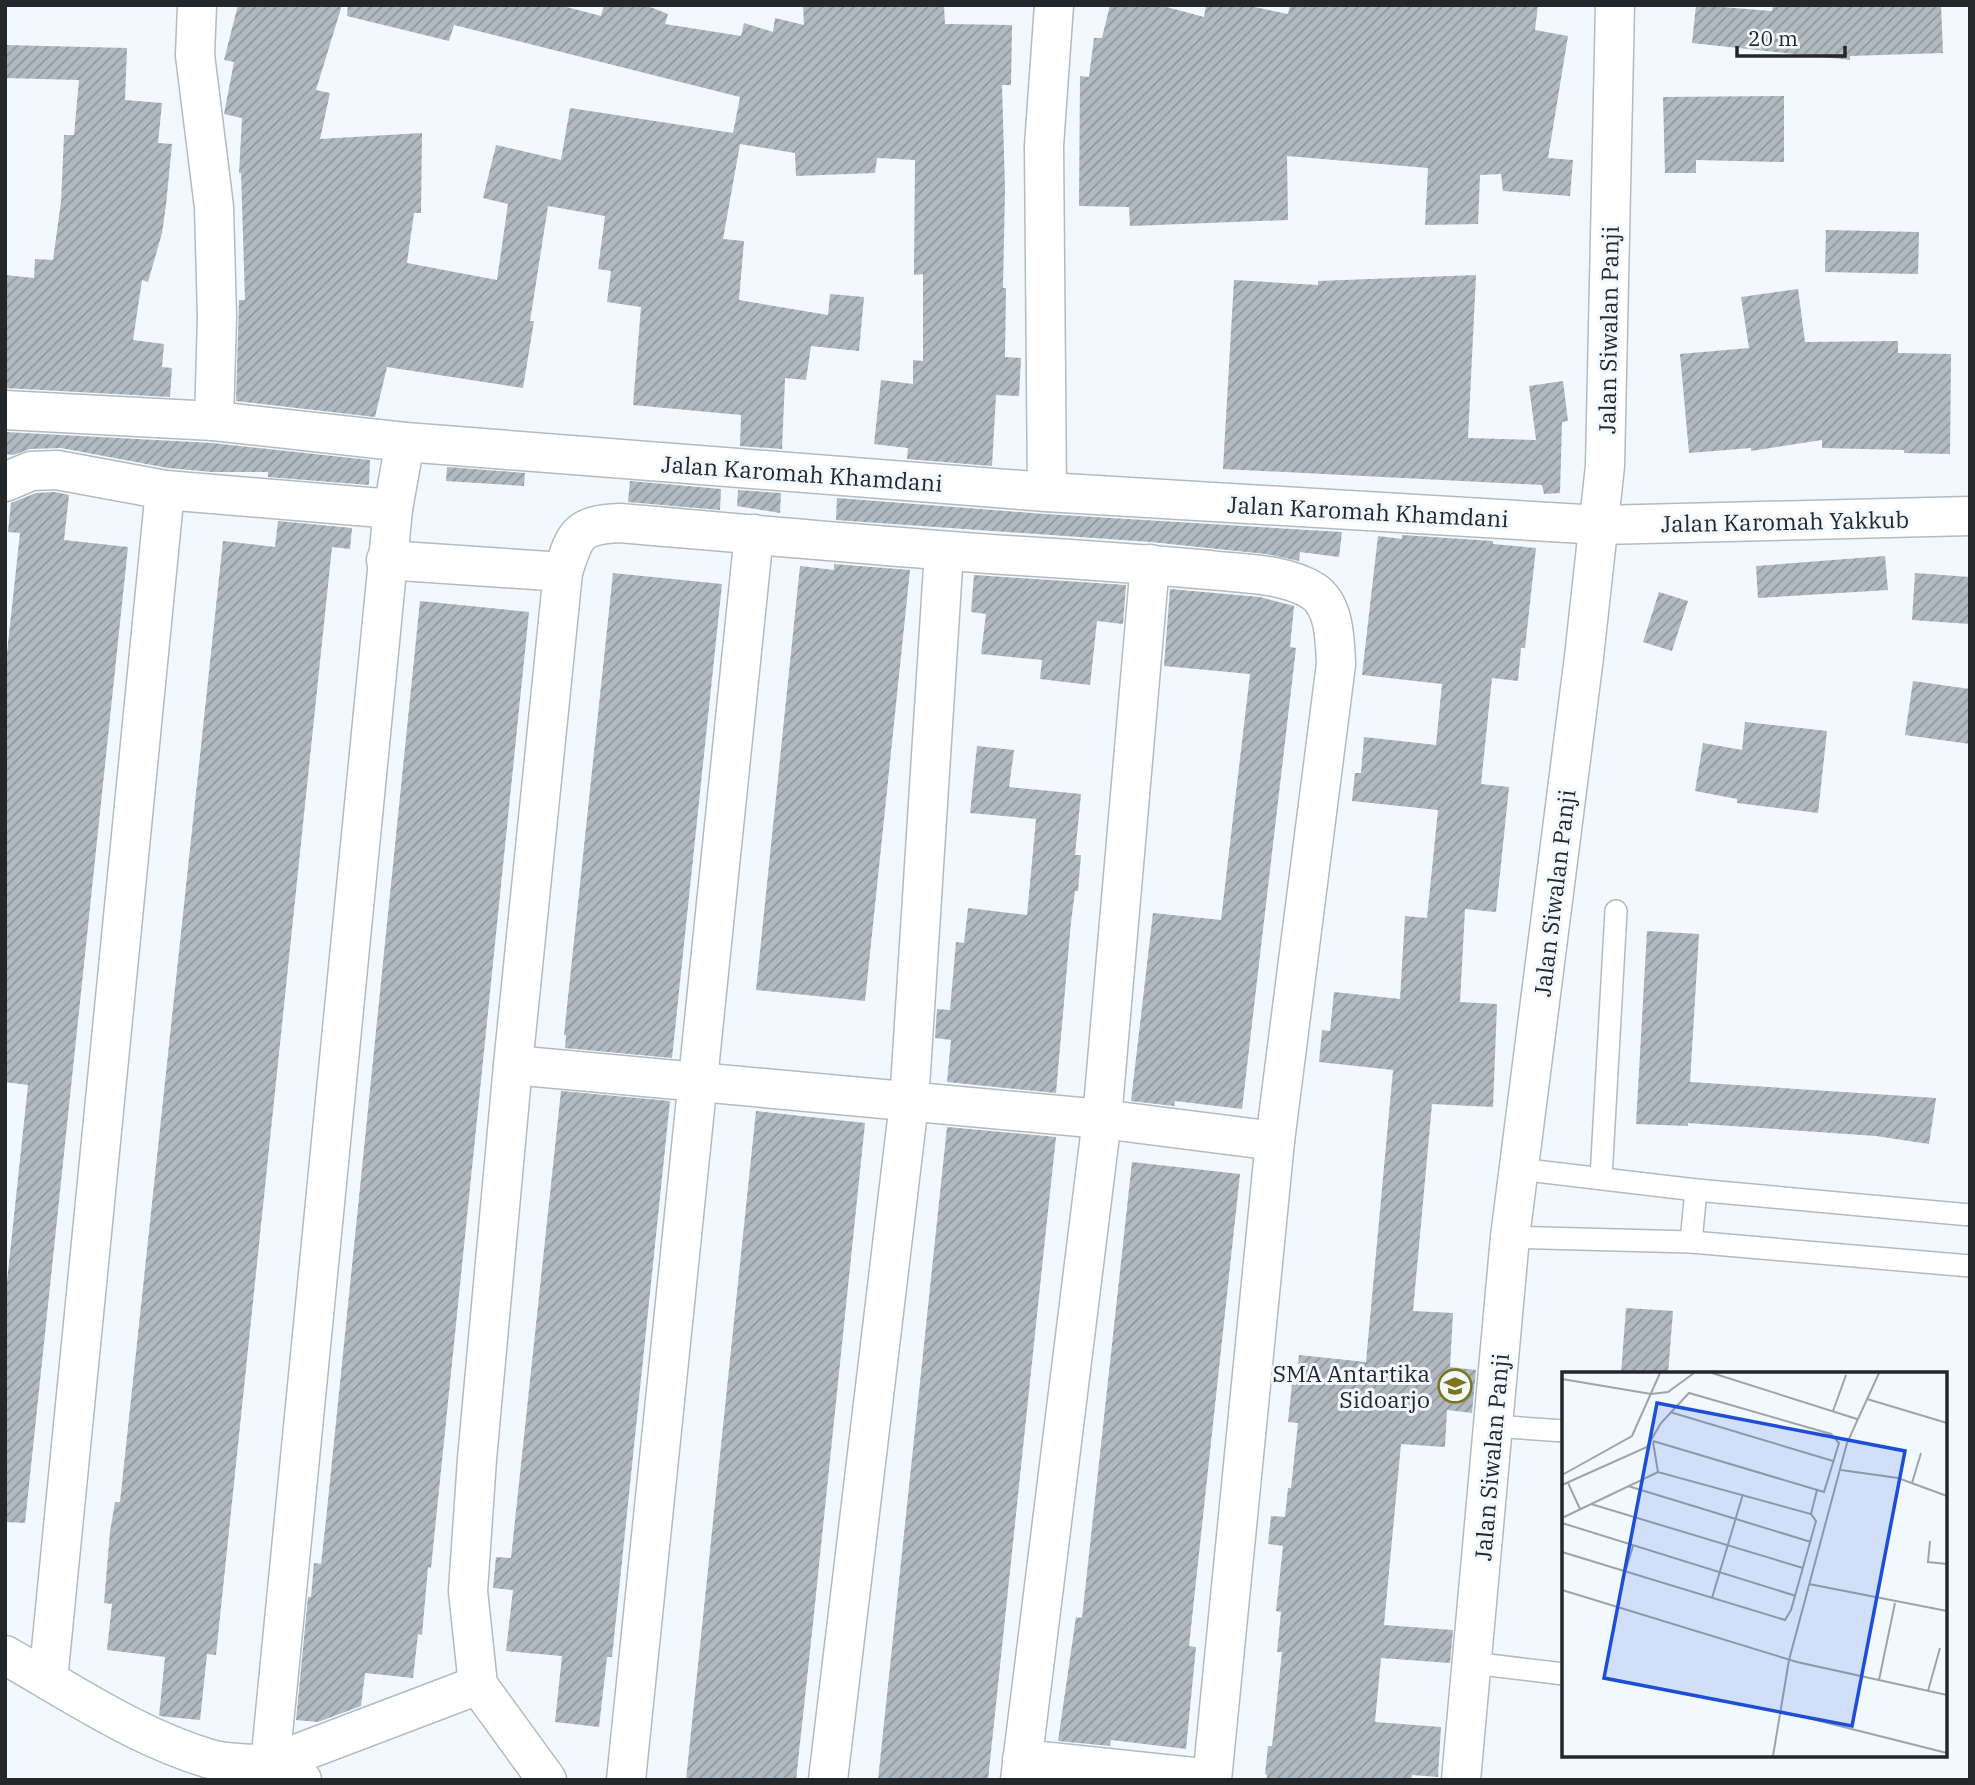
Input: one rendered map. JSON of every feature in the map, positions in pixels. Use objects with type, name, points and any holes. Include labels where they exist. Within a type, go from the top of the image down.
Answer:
[{"type":"street","points":[[197,5],[195,55],[214,207],[217,317],[214,421]]},
{"type":"street","points":[[1047,492],[1044,146],[1054,5]]},
{"type":"street","name":"Jalan Siwalan Panji","points":[[1461,1780],[1510,1237],[1600,525],[1605,466],[1615,5]]},
{"type":"street","name":"Jalan Karomah Khamdani","points":[[5,410],[22,413],[214,421],[405,442],[1047,492],[1600,525]]},
{"type":"street","points":[[286,1772],[386,560],[405,442]]},
{"type":"street","points":[[5,482],[31,471],[57,470],[165,489],[393,509]]},
{"type":"street","points":[[48,1680],[165,489]]},
{"type":"street","points":[[1970,508],[1970,516]]},
{"type":"street","name":"Jalan Karomah Yakkub","points":[[1600,525],[1970,516]]},
{"type":"street","points":[[547,1780],[478,1685],[468,1591],[477,1459],[513,1065],[563,572],[572,542],[579,532],[602,524],[620,523],[944,551],[1150,564],[1256,575],[1292,582],[1315,592],[1328,609],[1335,639],[1336,664],[1275,1141],[1212,1779],[1021,1769],[1102,1119],[1150,564]]},
{"type":"street","points":[[626,1780],[754,534]]},
{"type":"street","points":[[828,1780],[909,1103],[944,551]]},
{"type":"street","points":[[386,560],[563,572]]},
{"type":"street","points":[[513,1065],[1102,1119],[1275,1141]]},
{"type":"street","points":[[5,1656],[131,1729],[212,1760],[286,1772],[478,1685]]},
{"type":"lane","points":[[1601,1178],[1616,911]]},
{"type":"lane","points":[[1519,1169],[1696,1190],[1970,1215]]},
{"type":"lane","points":[[1691,1242],[1696,1190]]},
{"type":"lane","points":[[1510,1237],[1691,1242],[1970,1266]]},
{"type":"lane","points":[[1493,1426],[1562,1431]]},
{"type":"lane","points":[[1472,1663],[1562,1674]]},
{"type":"building","points":[[238,5],[342,5],[316,90],[330,93],[320,139],[422,133],[421,213],[414,213],[407,263],[497,280],[508,204],[483,198],[496,145],[561,160],[570,108],[733,133],[740,97],[454,25],[449,41],[347,16],[348,5],[559,5],[601,16],[604,5],[645,5],[668,14],[665,24],[741,36],[744,23],[773,32],[775,18],[804,25],[803,5],[944,5],[945,24],[1012,25],[1011,85],[1002,85],[1005,189],[1003,288],[1006,288],[1005,357],[1021,358],[1019,396],[996,395],[992,466],[907,459],[908,448],[874,444],[881,380],[913,384],[913,360],[923,361],[923,274],[914,275],[915,160],[877,158],[875,173],[796,176],[795,153],[740,144],[723,239],[744,241],[739,300],[828,315],[830,294],[864,297],[859,351],[811,346],[806,380],[785,378],[782,449],[740,446],[741,415],[633,405],[641,307],[607,302],[611,271],[598,269],[605,216],[548,206],[530,321],[534,321],[523,388],[387,367],[375,417],[236,401],[239,300],[245,300],[239,173],[242,118],[224,114],[234,62],[224,60]]},
{"type":"building","points":[[1110,5],[1159,5],[1204,17],[1206,5],[1245,5],[1288,14],[1290,5],[1538,5],[1535,30],[1568,36],[1548,158],[1573,160],[1570,196],[1503,191],[1501,174],[1480,175],[1478,224],[1425,225],[1428,168],[1287,156],[1288,220],[1130,226],[1129,207],[1079,206],[1080,76],[1089,77],[1094,38],[1102,38]]},
{"type":"building","points":[[1696,5],[1772,11],[1773,5],[1941,5],[1943,53],[1850,56],[1850,60],[1692,43]]},
{"type":"building","points":[[5,45],[127,48],[125,100],[162,103],[158,143],[172,144],[166,205],[162,233],[148,282],[142,280],[133,340],[164,344],[162,367],[172,368],[170,397],[5,388],[5,275],[34,278],[35,259],[53,260],[61,202],[64,135],[74,135],[79,80],[5,78]]},
{"type":"building","points":[[1784,96],[1784,162],[1696,160],[1696,173],[1665,173],[1663,97]]},
{"type":"building","points":[[1826,230],[1919,232],[1918,274],[1825,272]]},
{"type":"building","points":[[1476,275],[1468,438],[1536,440],[1529,386],[1563,381],[1568,421],[1562,422],[1560,493],[1544,494],[1542,485],[1223,469],[1234,280],[1318,285],[1318,281]]},
{"type":"building","points":[[1798,289],[1805,342],[1898,341],[1898,353],[1951,354],[1950,454],[1822,448],[1822,440],[1751,451],[1751,448],[1689,453],[1680,354],[1749,348],[1741,297]]},
{"type":"building","points":[[5,432],[212,443],[370,460],[369,485],[268,477],[268,472],[212,472],[168,468],[61,448],[30,449],[13,455],[5,454]]},
{"type":"building","points":[[447,467],[525,473],[524,486],[446,481]]},
{"type":"building","points":[[630,481],[721,489],[720,510],[628,502]]},
{"type":"building","points":[[738,490],[781,493],[780,513],[737,506]]},
{"type":"building","points":[[55,492],[69,495],[64,540],[128,547],[25,1523],[5,1522],[5,1300],[28,1085],[5,1082],[5,671],[20,533],[8,532],[11,503],[36,493]]},
{"type":"building","points":[[837,498],[1342,532],[1339,557],[1300,552],[1299,561],[1266,554],[1151,542],[836,520]]},
{"type":"building","points":[[278,521],[352,528],[350,549],[332,547],[216,1655],[207,1654],[200,1720],[159,1716],[165,1657],[107,1650],[112,1604],[104,1603],[110,1532],[115,1502],[120,1502],[223,541],[275,547]]},
{"type":"building","points":[[1402,535],[1493,541],[1493,544],[1536,548],[1525,648],[1521,648],[1518,681],[1492,678],[1481,784],[1509,787],[1496,912],[1465,909],[1460,1002],[1497,1004],[1493,1107],[1432,1104],[1413,1311],[1453,1313],[1450,1367],[1476,1370],[1472,1413],[1447,1410],[1445,1447],[1401,1444],[1384,1625],[1453,1630],[1450,1663],[1381,1658],[1375,1722],[1441,1727],[1438,1777],[1412,1775],[1411,1780],[1267,1780],[1265,1774],[1268,1746],[1272,1746],[1282,1652],[1277,1652],[1281,1612],[1276,1611],[1283,1546],[1268,1544],[1271,1516],[1285,1517],[1288,1488],[1291,1488],[1298,1423],[1288,1422],[1292,1384],[1296,1385],[1299,1355],[1366,1362],[1393,1070],[1319,1062],[1322,1030],[1330,1031],[1334,992],[1400,999],[1405,916],[1427,918],[1438,810],[1352,801],[1355,773],[1361,773],[1364,737],[1436,745],[1442,684],[1362,675],[1378,536],[1402,539]]},
{"type":"building","points":[[1885,556],[1888,590],[1758,598],[1756,566]]},
{"type":"building","points":[[834,564],[910,570],[865,1001],[756,990],[800,566],[834,570]]},
{"type":"building","points":[[613,573],[722,584],[672,1058],[565,1048],[564,1035]]},
{"type":"building","points":[[1915,573],[1970,577],[1970,624],[1912,620]]},
{"type":"building","points":[[974,575],[1126,585],[1123,624],[1097,621],[1090,685],[1040,679],[1042,660],[981,654],[986,614],[971,612]]},
{"type":"building","points":[[1170,589],[1260,597],[1294,606],[1290,647],[1296,648],[1242,1109],[1175,1101],[1174,1106],[1131,1101],[1153,913],[1221,920],[1250,674],[1164,666]]},
{"type":"building","points":[[1659,592],[1688,601],[1672,651],[1643,642]]},
{"type":"building","points":[[420,601],[529,612],[431,1568],[428,1567],[422,1635],[418,1634],[413,1678],[365,1673],[361,1706],[318,1722],[296,1720],[308,1597],[311,1597],[314,1563],[321,1564],[326,1520]]},
{"type":"building","points":[[1913,681],[1970,689],[1970,744],[1905,735]]},
{"type":"building","points":[[1745,722],[1827,731],[1818,813],[1737,803],[1737,799],[1695,791],[1703,743],[1742,750]]},
{"type":"building","points":[[977,746],[1014,750],[1009,787],[1081,794],[1075,855],[1081,855],[1078,891],[1075,891],[1071,922],[1056,1093],[947,1082],[951,1040],[935,1038],[937,1009],[950,1010],[956,942],[964,943],[968,908],[1027,915],[1036,819],[970,813]]},
{"type":"building","points":[[1647,931],[1699,934],[1690,1082],[1936,1098],[1929,1144],[1876,1136],[1688,1123],[1688,1126],[1636,1124]]},
{"type":"building","points":[[561,1091],[670,1101],[612,1657],[607,1657],[599,1727],[555,1722],[562,1656],[506,1651],[513,1590],[493,1588],[496,1557],[511,1558]]},
{"type":"building","points":[[756,1111],[865,1123],[813,1623],[796,1780],[686,1780]]},
{"type":"building","points":[[947,1127],[1056,1137],[988,1780],[878,1780]]},
{"type":"building","points":[[1132,1162],[1240,1174],[1189,1646],[1196,1647],[1186,1749],[1111,1740],[1110,1746],[1058,1741],[1076,1617],[1082,1618]]},
{"type":"building","points":[[1626,1308],[1673,1311],[1668,1372],[1621,1372]]},
{"type":"place","name":"SMA Antartika Sidoarjo","points":[[1455,1386]]}]
